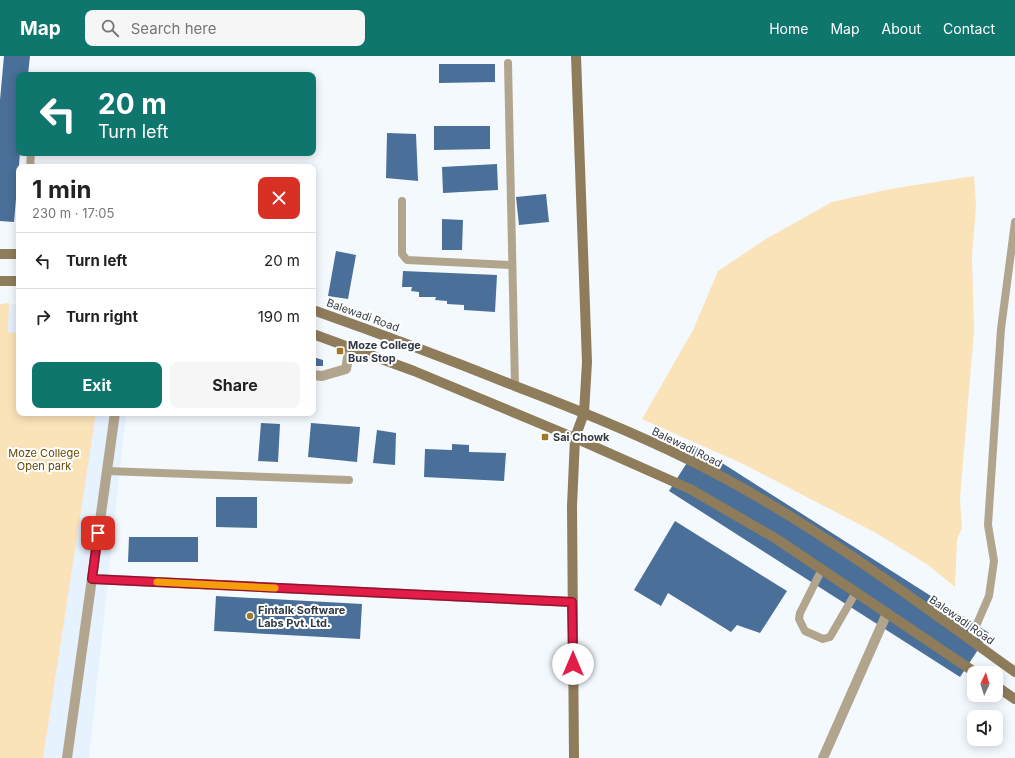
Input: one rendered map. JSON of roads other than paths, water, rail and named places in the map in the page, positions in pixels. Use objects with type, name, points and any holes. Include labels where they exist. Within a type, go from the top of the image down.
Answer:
[{"type":"main road","points":[[574,758],[572,506],[575,438],[584,413],[587,362],[576,56]]},
{"type":"main road","points":[[0,254],[16,254]]},
{"type":"main road","points":[[0,281],[16,281]]},
{"type":"main road","name":"Balewadi Road","points":[[316,311],[584,413],[616,426],[708,470],[778,508],[903,592],[1015,672]]},
{"type":"main road","points":[[316,335],[575,438],[695,492],[775,538],[967,667]]},
{"type":"main road","points":[[1003,691],[1015,699]]},
{"type":"street","points":[[316,375],[322,376],[346,369],[350,348]]},
{"type":"street","points":[[67,758],[115,416]]},
{"type":"street","points":[[92,579],[572,602]]},
{"type":"street","points":[[823,758],[887,613]]},
{"type":"lane","points":[[508,63],[515,386]]},
{"type":"lane","points":[[402,201],[402,254],[407,260],[512,265]]},
{"type":"lane","points":[[970,640],[989,596],[994,561],[988,525],[1001,329],[1015,222]]},
{"type":"lane","points":[[106,471],[349,480]]},
{"type":"lane","points":[[822,569],[800,612],[799,619],[805,631],[823,639],[830,637],[856,592]]},
{"type":"place","name":"Moze College Bus Stop","points":[[340,351]]},
{"type":"place","name":"Sai Chowk","points":[[545,437]]},
{"type":"place","name":"Fintalk Software Labs Pvt. Ltd.","points":[[250,616]]},
{"type":"park label","name":"Moze College Open park","points":[[44,459]]}]
